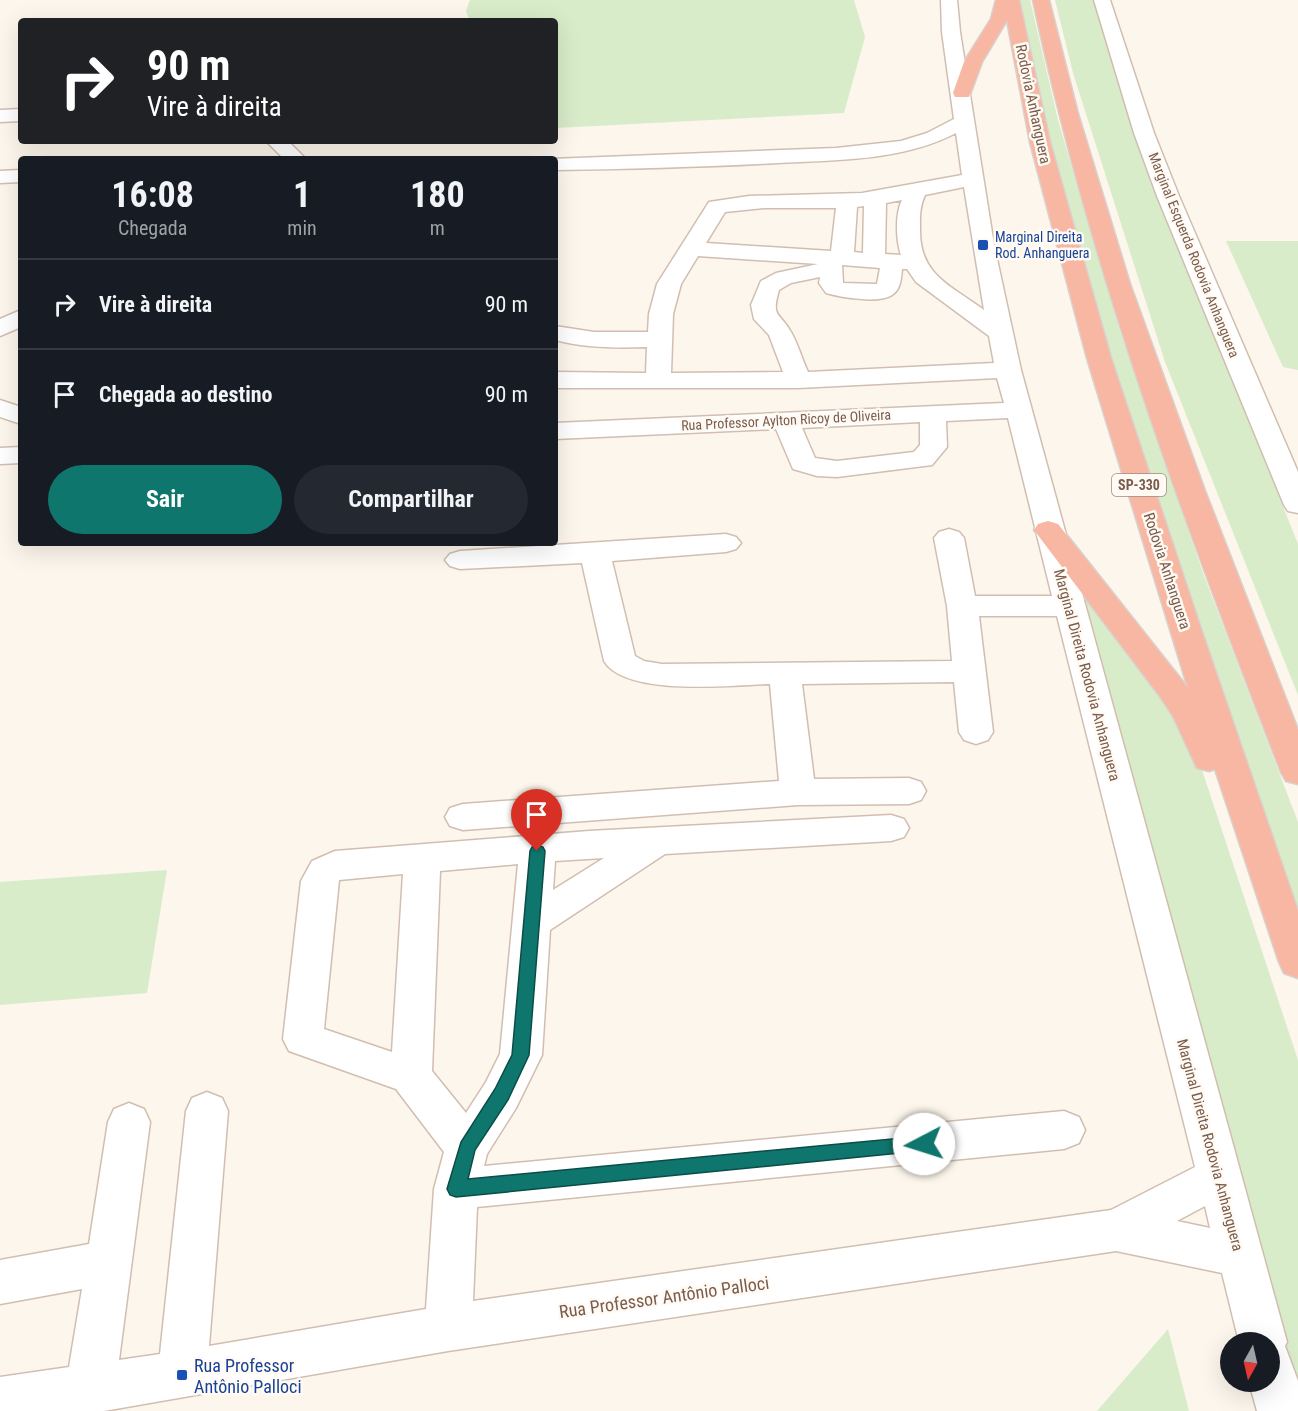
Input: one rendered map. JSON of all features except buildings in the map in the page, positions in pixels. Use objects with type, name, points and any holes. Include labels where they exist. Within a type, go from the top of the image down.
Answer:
[{"type":"highway","points":[[964,107],[973,62],[999,19],[1004,0]]},
{"type":"highway","name":"Rodovia Anhanguera","points":[[1011,0],[1040,142],[1099,358],[1280,914],[1298,962]]},
{"type":"highway","name":"Rodovia Anhanguera","points":[[1041,0],[1084,171],[1137,342],[1241,630],[1298,772]]},
{"type":"highway","points":[[1048,530],[1171,687],[1189,715],[1280,914]]},
{"type":"street","name":"Marginal Direita Rodovia Anhanguera","points":[[950,0],[951,32],[964,107],[959,160],[983,245],[1008,370],[1048,530],[1260,1332]]},
{"type":"street","name":"Marginal Esquerda Rodovia Anhanguera","points":[[1102,0],[1144,134],[1298,504]]},
{"type":"street","points":[[558,164],[697,161],[836,154],[904,147],[934,137],[964,107]]},
{"type":"street","points":[[0,116],[18,115]]},
{"type":"street","points":[[279,144],[293,156]]},
{"type":"street","points":[[904,147],[959,160]]},
{"type":"street","points":[[691,249],[847,201],[918,189],[959,160]]},
{"type":"street","points":[[0,177],[18,176]]},
{"type":"street","points":[[893,262],[909,246],[909,207],[918,189]]},
{"type":"street","points":[[847,201],[831,283],[834,288],[845,291],[882,291],[888,286],[893,262],[875,198]]},
{"type":"street","points":[[658,381],[660,314],[669,284],[717,207],[740,202],[765,227],[834,261]]},
{"type":"street","points":[[798,380],[780,333],[766,320],[763,305],[769,286],[783,278],[834,261],[893,262],[924,277],[1000,333]]},
{"type":"street","points":[[0,329],[18,319]]},
{"type":"street","points":[[558,334],[570,338],[596,340],[660,339]]},
{"type":"street","points":[[558,380],[798,380],[1008,370]]},
{"type":"street","points":[[0,408],[18,415]]},
{"type":"street","name":"Rua Professor Aylton Ricoy de Oliveira","points":[[558,431],[1018,410]]},
{"type":"street","points":[[786,420],[803,463],[817,468],[837,469],[922,459],[934,447],[933,414]]},
{"type":"street","points":[[0,456],[18,455]]},
{"type":"street","points":[[949,538],[962,606],[976,732]]},
{"type":"street","points":[[460,560],[726,543]]},
{"type":"street","points":[[595,553],[620,661],[635,670],[662,675],[970,671]]},
{"type":"street","points":[[962,606],[1068,606]]},
{"type":"street","points":[[785,673],[798,792]]},
{"type":"street","points":[[464,817],[798,792],[909,791]]},
{"type":"street","points":[[467,1148],[411,1076],[303,1039],[320,881],[325,871],[335,865],[537,851],[589,845],[891,828]]},
{"type":"street","points":[[531,923],[655,843]]},
{"type":"street","points":[[448,1328],[456,1189],[467,1148],[501,1095],[521,1055],[537,851]]},
{"type":"street","points":[[411,1076],[423,859]]},
{"type":"street","points":[[182,1375],[207,1111]]},
{"type":"street","points":[[90,1389],[105,1302],[108,1262],[129,1122]]},
{"type":"street","points":[[456,1189],[1064,1130]]},
{"type":"street","name":"Rua Professor Antônio Palloci","points":[[0,1402],[182,1375],[448,1328],[1116,1230],[1218,1177]]},
{"type":"street","name":"Rua Professor Antônio Palloci","points":[[1116,1230],[1239,1255]]},
{"type":"street","points":[[0,1282],[108,1262]]},
{"type":"street","points":[[1277,1392],[1282,1411]]},
{"type":"green space","points":[[470,0],[854,0],[865,37],[844,113],[558,128],[558,18],[469,18],[466,11]]},
{"type":"green space","points":[[1019,0],[1030,0],[1058,120],[1120,331],[1203,573],[1298,822],[1298,908],[1238,743],[1128,419],[1056,174]]},
{"type":"green space","points":[[1055,0],[1095,0],[1169,222],[1298,544],[1298,695],[1165,362],[1073,73]]},
{"type":"green space","points":[[1226,241],[1298,241],[1298,370],[1283,367]]},
{"type":"green space","points":[[1073,585],[1083,589],[1184,729],[1202,770],[1298,1060],[1298,1388],[1261,1263]]},
{"type":"green space","points":[[167,870],[147,993],[0,1005],[0,882]]},
{"type":"green space","points":[[1168,1329],[1189,1411],[1097,1411]]},
{"type":"place","name":"Marginal Direita Rod. Anhanguera","points":[[983,245]]},
{"type":"place","name":"Rua Professor Antônio Palloci","points":[[182,1375]]},
{"type":"route","points":[[537,851],[521,1055],[501,1095],[467,1148],[456,1189],[924,1144]]}]
